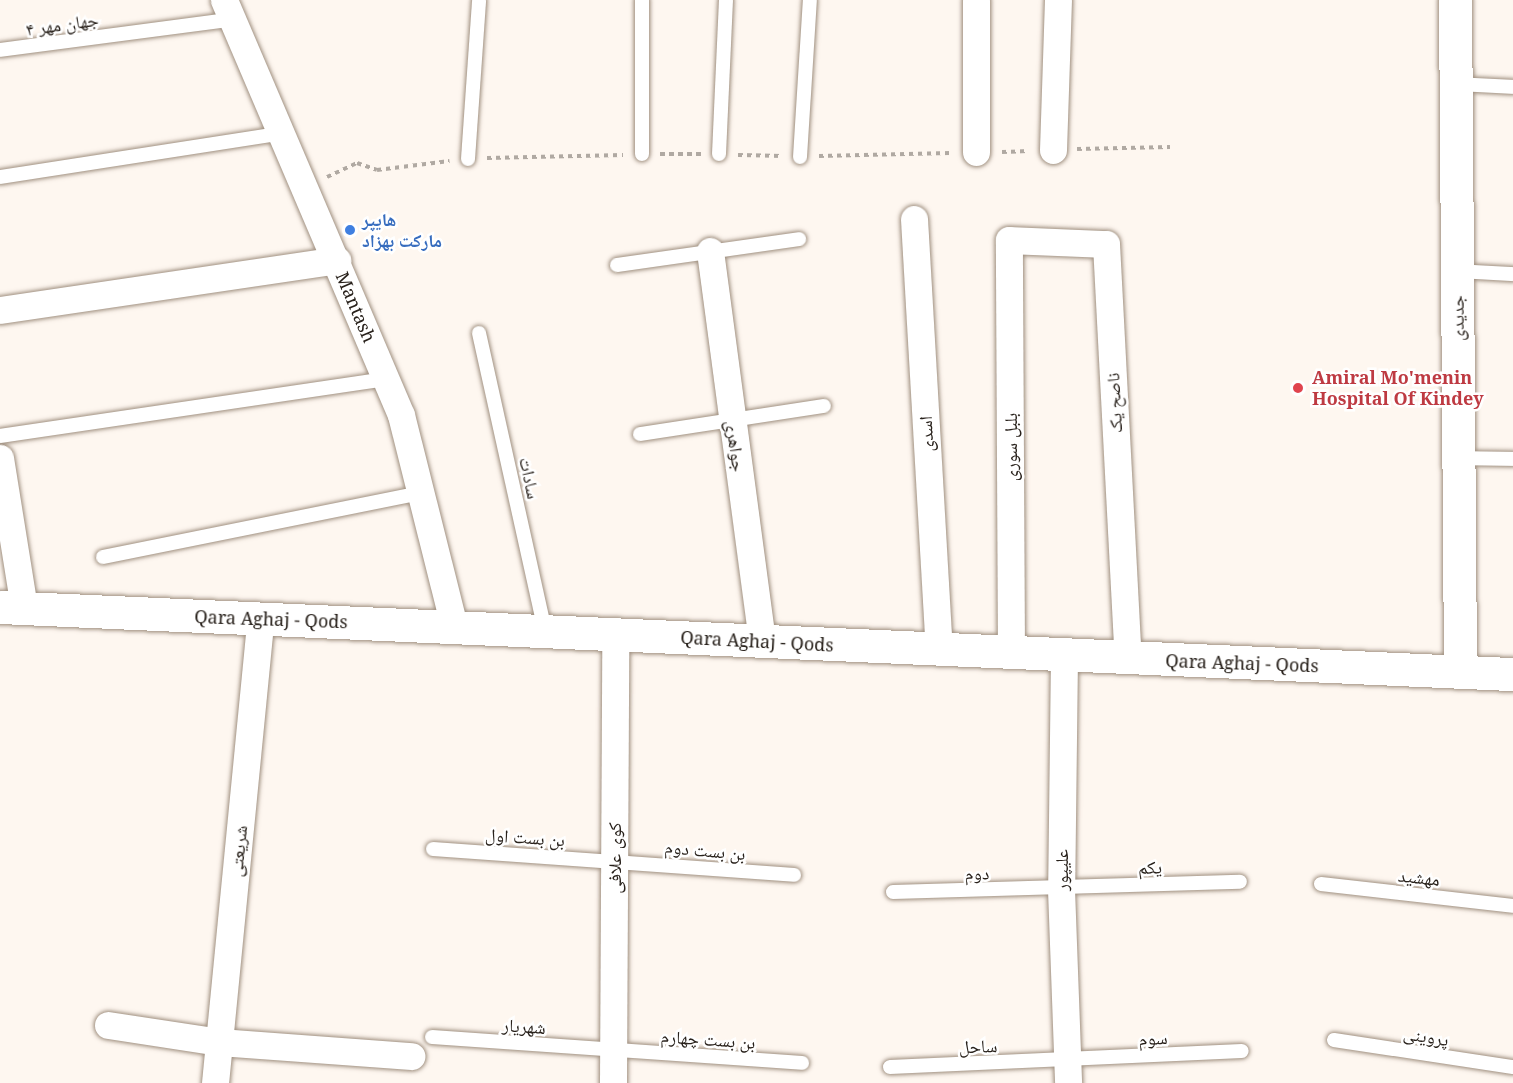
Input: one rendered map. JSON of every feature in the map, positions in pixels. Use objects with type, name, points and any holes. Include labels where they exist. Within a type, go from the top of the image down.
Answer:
[{"type":"main road","name":"جدیدی","points":[[1455,0],[1460,672]]},
{"type":"main road","name":"Qara Aghaj - Qods","points":[[12,607],[545,630],[1064,656],[1513,674]]},
{"type":"street","points":[[975,0],[976,152]]},
{"type":"street","points":[[1053,150],[1058,0]]},
{"type":"street","name":"Mantash","points":[[230,9],[386,379],[421,493],[454,626]]},
{"type":"street","name":"اسدی","points":[[914,219],[939,650]]},
{"type":"street","name":"بلبل سوری","points":[[1009,240],[1011,653]]},
{"type":"street","name":"ناصح یک","points":[[1009,240],[1106,244],[1128,658]]},
{"type":"street","name":"جواهری","points":[[710,251],[762,641]]},
{"type":"street","points":[[0,310],[337,260]]},
{"type":"street","points":[[0,458],[12,607]]},
{"type":"street","name":"شریعتی","points":[[215,1083],[261,618]]},
{"type":"street","name":"کوی علافی","points":[[613,1083],[615,634]]},
{"type":"street","name":"علیپور","points":[[1064,656],[1061,889],[1068,1072]]},
{"type":"street","points":[[108,1025],[219,1042],[411,1056]]},
{"type":"lane","points":[[468,159],[479,0]]},
{"type":"lane","points":[[642,0],[642,154]]},
{"type":"lane","points":[[719,154],[726,0]]},
{"type":"lane","points":[[800,157],[810,0]]},
{"type":"lane","name":"جهان مهر ۴","points":[[0,50],[230,9]]},
{"type":"lane","points":[[1456,84],[1513,87]]},
{"type":"lane","points":[[0,177],[283,132]]},
{"type":"lane","points":[[617,265],[799,238]]},
{"type":"lane","points":[[1457,271],[1513,274]]},
{"type":"lane","name":"سادات","points":[[479,333],[545,630]]},
{"type":"lane","points":[[0,436],[386,379]]},
{"type":"lane","points":[[640,434],[824,406]]},
{"type":"lane","points":[[1458,458],[1513,459]]},
{"type":"lane","points":[[102,557],[421,493]]},
{"type":"lane","name":"بن بست اول","points":[[433,849],[614,861]]},
{"type":"lane","name":"بن بست دوم","points":[[614,861],[794,875]]},
{"type":"lane","name":"یکم","points":[[1061,889],[1240,882]]},
{"type":"lane","name":"مهشید","points":[[1321,884],[1513,906]]},
{"type":"lane","name":"دوم","points":[[893,892],[1061,889]]},
{"type":"lane","name":"شهریار","points":[[432,1037],[613,1050]]},
{"type":"lane","name":"پروینی","points":[[1335,1040],[1513,1067]]},
{"type":"lane","name":"بن بست چهارم","points":[[613,1050],[802,1063]]},
{"type":"lane","name":"سوم","points":[[1068,1072],[1242,1051]]},
{"type":"lane","name":"ساحل","points":[[890,1067],[1068,1072]]},
{"type":"place","name":"هایپر مارکت بهزاد","points":[[350,230]]},
{"type":"place","name":"Amiral Mo'menin Hospital Of Kindey","points":[[1298,388]]}]
